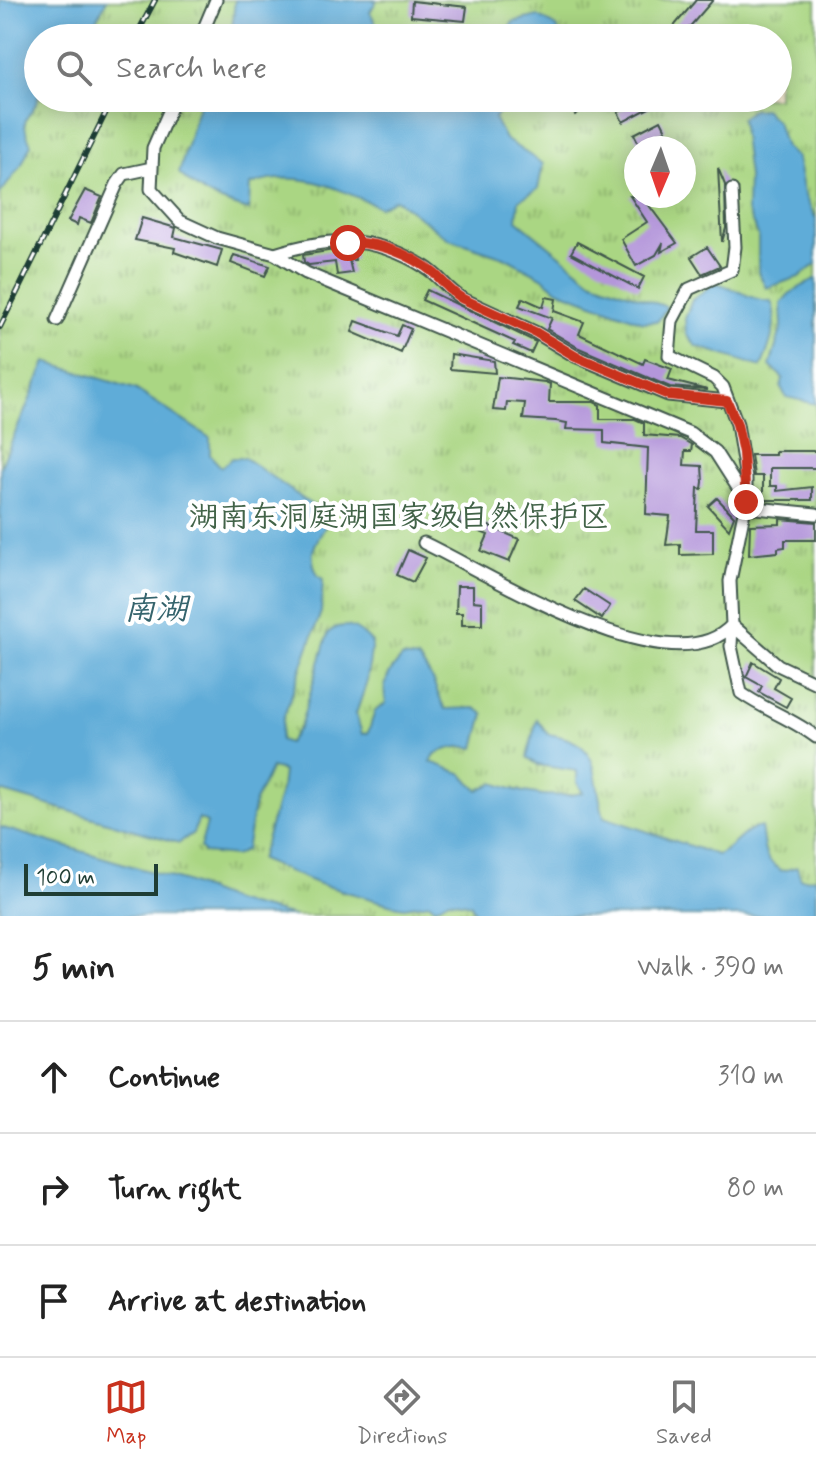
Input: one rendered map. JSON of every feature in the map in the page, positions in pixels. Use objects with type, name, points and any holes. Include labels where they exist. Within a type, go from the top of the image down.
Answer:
[{"type":"street","points":[[206,24],[216,0]]},
{"type":"street","points":[[169,112],[153,148],[151,189],[180,221],[217,238],[275,254],[306,273],[690,433],[715,452],[745,499],[756,508],[816,514]]},
{"type":"street","points":[[57,320],[117,184],[124,174],[152,168]]},
{"type":"street","points":[[732,190],[735,247],[732,270],[689,289],[672,321],[669,356],[714,378],[723,387],[737,424],[743,453],[745,499],[730,581],[731,646],[741,693],[816,737]]},
{"type":"street","points":[[275,254],[324,244],[369,241],[426,268],[447,290],[463,299],[589,362],[668,395],[727,401]]},
{"type":"street","points":[[424,543],[608,632],[652,643],[688,645],[725,634],[732,625]]},
{"type":"street","points":[[732,625],[738,634],[778,665],[816,683]]},
{"type":"green space","name":"湖南东洞庭湖国家级自然保护区","points":[[0,0],[816,0],[816,916],[0,916]]},
{"type":"water","points":[[0,0],[107,0],[94,24],[24,24],[24,112],[30,112],[25,127],[31,144],[21,166],[0,194]]},
{"type":"water","points":[[235,0],[377,0],[370,12],[376,24],[232,24]]},
{"type":"water","points":[[538,16],[551,24],[512,24]]},
{"type":"water","points":[[197,112],[499,112],[494,118],[505,139],[543,164],[538,189],[519,200],[517,220],[591,280],[667,307],[658,321],[643,322],[558,290],[542,277],[504,257],[449,239],[395,199],[379,207],[316,182],[284,178],[250,185],[249,210],[220,201],[195,187],[179,173]]},
{"type":"water","points":[[749,112],[767,112],[777,122],[785,147],[797,158],[804,194],[816,219],[816,264],[799,277],[766,288],[758,272],[758,235],[747,211],[748,177],[741,118]]},
{"type":"water","points":[[816,278],[816,404],[786,397],[781,387],[783,378],[770,366],[782,326],[781,304],[789,294]]},
{"type":"water","points":[[715,283],[756,299],[771,301],[774,325],[761,367],[696,346],[686,334],[685,319],[692,300]]},
{"type":"water","name":"南湖","points":[[46,362],[135,389],[210,438],[210,455],[221,467],[232,458],[245,458],[326,515],[328,522],[313,553],[314,567],[323,579],[321,612],[283,719],[280,740],[288,743],[300,727],[328,633],[340,627],[351,627],[372,643],[367,681],[356,714],[362,734],[368,733],[375,711],[386,703],[385,683],[394,667],[403,657],[418,659],[432,678],[445,709],[475,708],[484,714],[475,748],[445,750],[435,754],[431,762],[461,773],[478,790],[494,783],[538,794],[561,796],[583,793],[577,782],[577,771],[538,765],[527,757],[537,719],[548,734],[579,744],[587,752],[604,817],[717,855],[748,832],[761,827],[770,862],[782,871],[797,867],[801,879],[816,878],[816,916],[476,916],[471,904],[449,900],[435,908],[430,903],[404,907],[389,904],[319,884],[260,860],[281,789],[283,771],[271,768],[255,801],[246,850],[235,856],[204,853],[200,848],[207,823],[199,819],[193,833],[179,843],[0,791],[0,468]]},
{"type":"water","points":[[0,827],[186,882],[233,901],[294,916],[0,916]]},
{"type":"building","points":[[696,0],[713,0],[692,24],[676,24]]},
{"type":"building","points":[[412,1],[467,7],[465,21],[411,16]]},
{"type":"building","points":[[618,112],[642,112],[623,122]]},
{"type":"building","points":[[661,120],[666,130],[654,136],[634,134]]},
{"type":"building","points":[[718,168],[725,185],[726,228],[722,242]]},
{"type":"building","points":[[85,190],[102,197],[91,223],[79,218],[77,225],[68,221]]},
{"type":"building","points":[[638,208],[651,208],[677,243],[661,252],[663,243],[656,255],[636,266],[621,239],[647,222]]},
{"type":"building","points":[[142,218],[176,228],[174,237],[222,250],[217,267],[174,252],[175,248],[135,240]]},
{"type":"building","points":[[577,242],[644,277],[638,289],[571,253]]},
{"type":"building","points":[[707,247],[720,266],[702,274],[691,257]]},
{"type":"building","points":[[334,250],[354,251],[355,260],[349,260],[352,273],[337,275],[335,262],[309,265],[304,262],[303,255]]},
{"type":"building","points":[[234,255],[270,266],[265,276],[231,263]]},
{"type":"building","points":[[427,290],[536,342],[531,353],[513,345],[515,342],[422,300]]},
{"type":"building","points":[[546,297],[556,299],[554,311],[584,322],[579,334],[643,364],[645,359],[672,369],[668,380],[707,390],[670,387],[579,348],[547,329],[552,318],[519,306],[523,298],[543,307]]},
{"type":"building","points":[[356,321],[397,336],[402,325],[411,329],[401,353],[352,332]]},
{"type":"building","points":[[451,354],[494,361],[495,373],[450,369]]},
{"type":"building","points":[[498,377],[545,382],[550,384],[549,402],[594,402],[600,405],[600,419],[635,419],[644,423],[644,435],[680,438],[692,445],[691,451],[685,451],[684,465],[702,466],[703,482],[702,489],[698,488],[696,530],[713,530],[713,554],[680,555],[680,544],[666,545],[670,516],[646,514],[648,448],[604,443],[604,430],[566,429],[567,423],[523,419],[525,403],[507,402],[506,411],[493,410]]},
{"type":"building","points":[[775,451],[816,451],[816,468],[770,468],[770,486],[777,486],[777,491],[812,487],[812,500],[763,500],[763,476],[754,476],[751,455],[775,455]]},
{"type":"building","points":[[717,498],[734,516],[729,529],[708,506]]},
{"type":"building","points":[[461,514],[519,539],[509,562],[481,551],[488,535],[458,523]]},
{"type":"building","points":[[780,519],[816,522],[816,540],[785,540],[785,547],[778,548],[778,552],[749,555],[750,525],[780,524]]},
{"type":"building","points":[[408,550],[426,558],[413,582],[397,575]]},
{"type":"building","points":[[457,586],[473,586],[473,601],[482,602],[482,625],[462,625],[462,613],[456,613]]},
{"type":"building","points":[[584,589],[610,606],[602,619],[575,601]]},
{"type":"building","points":[[753,662],[779,678],[774,688],[791,698],[786,707],[759,692],[762,686],[746,677]]},
{"type":"railway","points":[[142,24],[155,0]]},
{"type":"railway","points":[[0,327],[106,112]]},
{"type":"route","points":[[348,243],[369,241],[401,254],[426,268],[437,276],[447,290],[463,299],[629,380],[668,395],[727,401],[737,424],[743,453],[746,502]]}]
